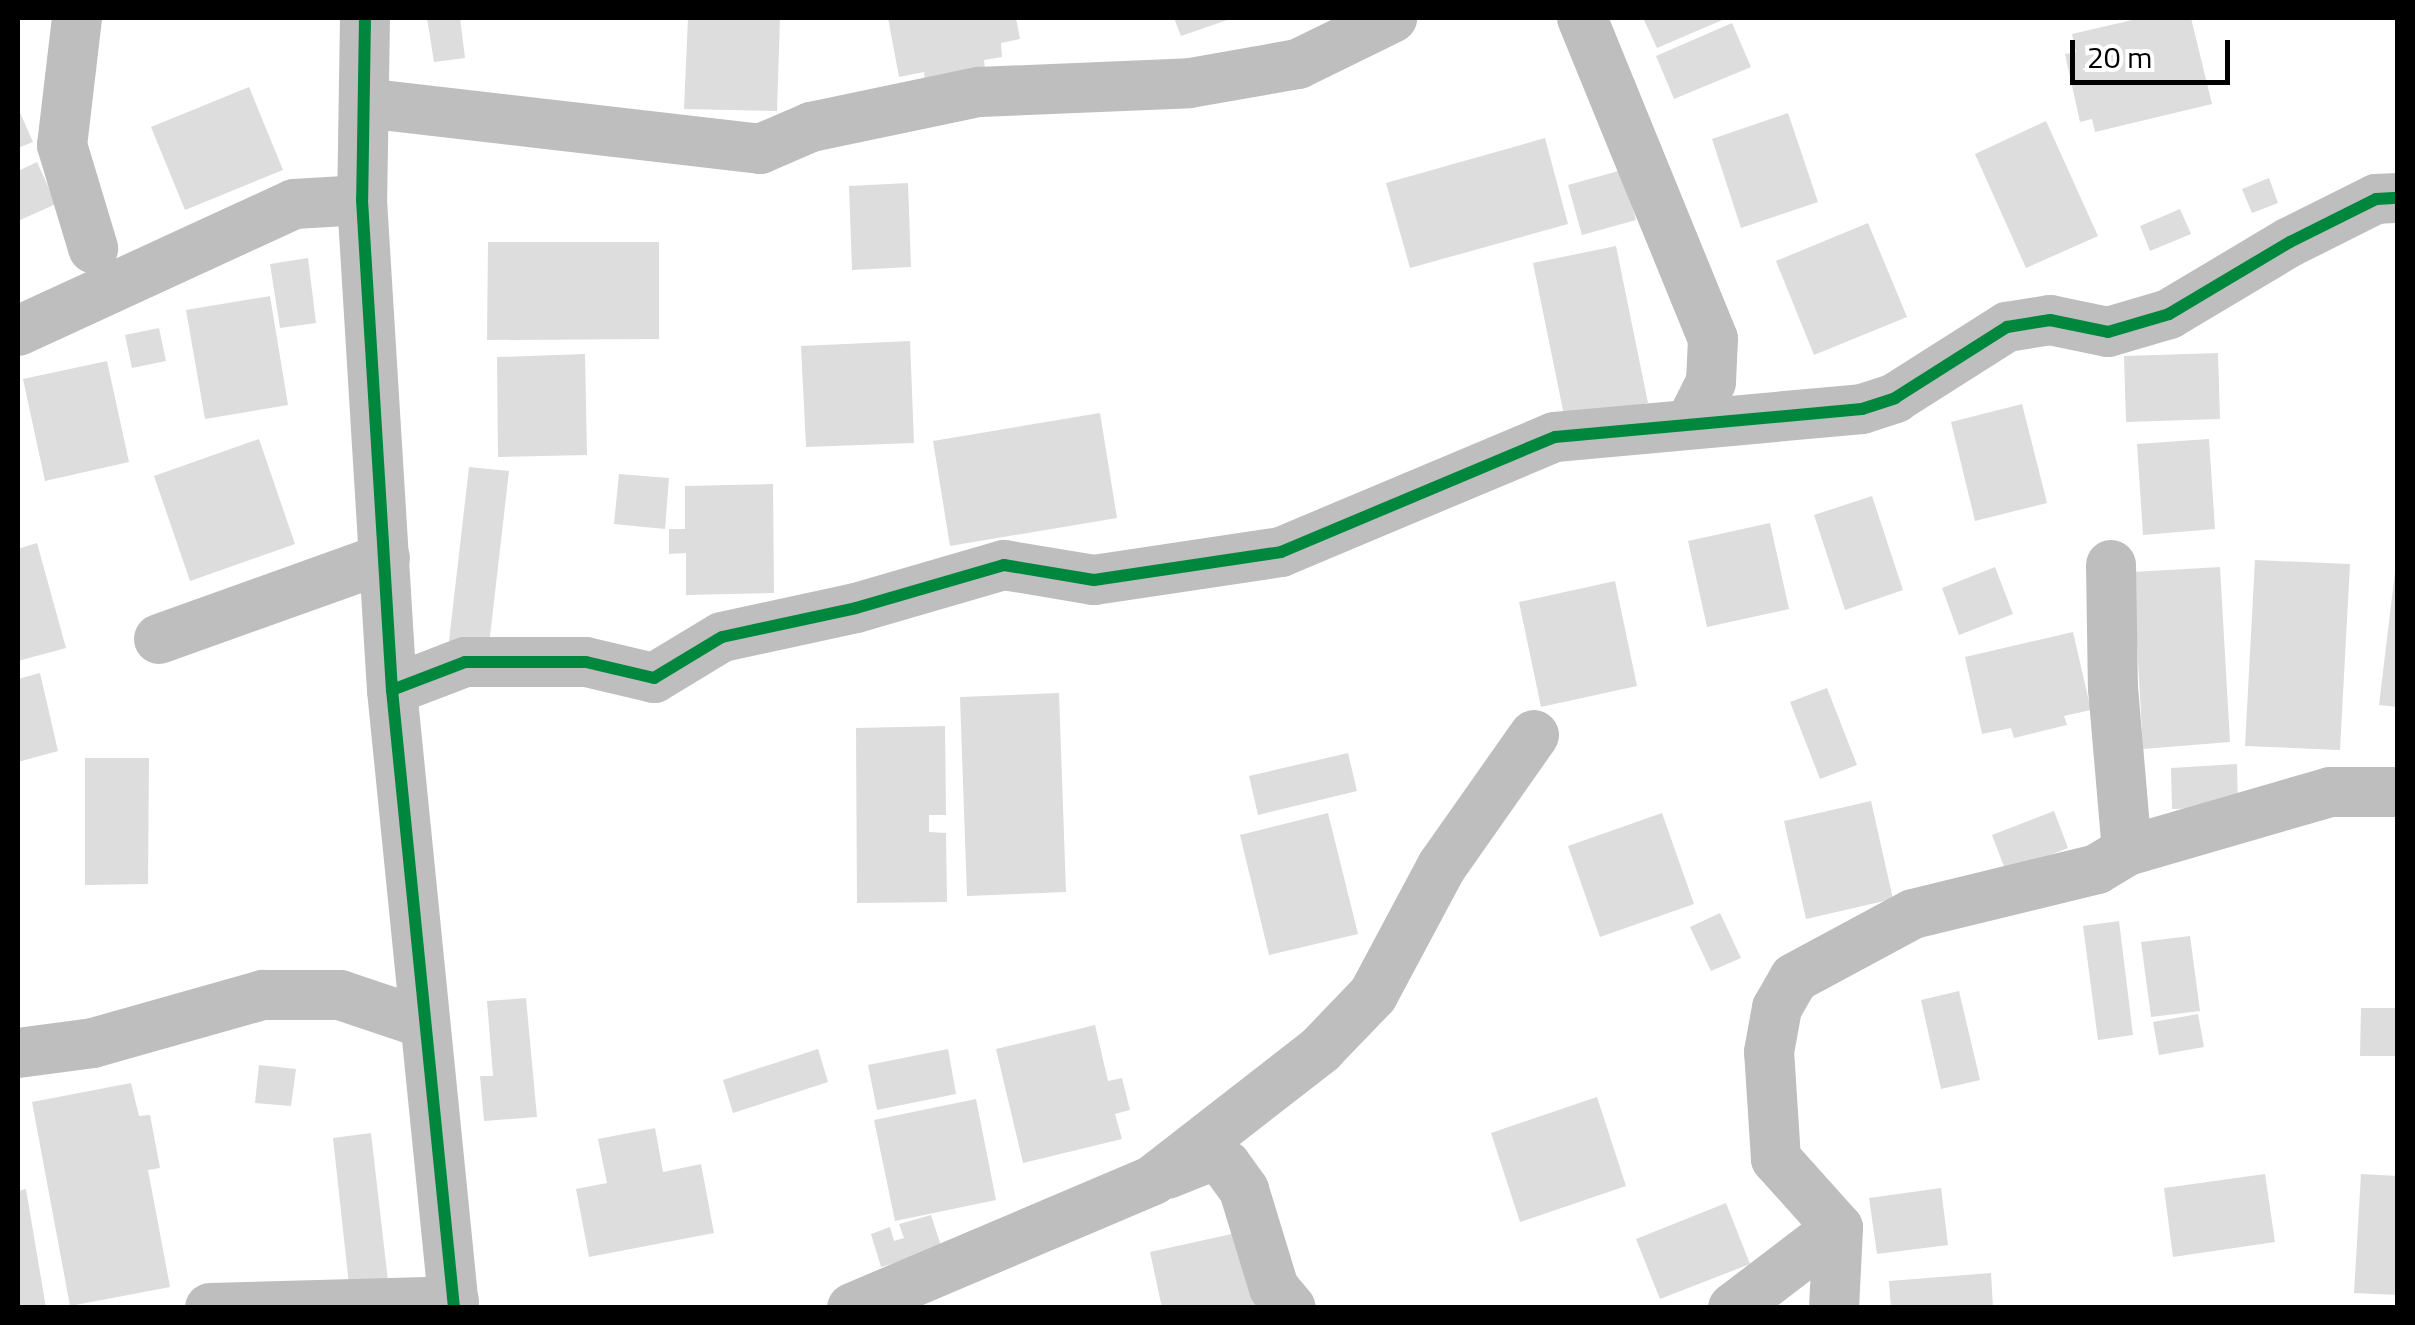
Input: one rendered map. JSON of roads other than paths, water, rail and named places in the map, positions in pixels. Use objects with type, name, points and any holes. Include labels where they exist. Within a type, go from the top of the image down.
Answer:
[{"type":"street","points":[[77,18],[62,145],[93,248]]},
{"type":"street","points":[[210,1308],[454,1304],[392,690],[362,200],[365,18]]},
{"type":"street","points":[[364,103],[760,148],[811,127],[978,92],[1190,82],[1298,64],[1392,18]]},
{"type":"street","points":[[1582,18],[1713,339],[1711,382],[1691,422]]},
{"type":"street","points":[[392,690],[465,662],[586,662],[654,678],[722,637],[856,608],[1004,565],[1094,580],[1281,552],[1555,437],[1862,409],[1895,398],[2007,326],[2050,320],[2108,332],[2168,314],[2290,242],[2376,199],[2398,198]]},
{"type":"street","points":[[18,330],[294,204],[362,200]]},
{"type":"street","points":[[159,640],[385,558]]},
{"type":"street","points":[[2111,565],[2112,688],[2127,851]]},
{"type":"street","points":[[1153,1180],[1320,1049],[1373,995],[1442,866],[1534,736]]},
{"type":"street","points":[[1834,1308],[1838,1228],[1776,1159],[1769,1052],[1777,1008],[1794,978],[1913,914],[2096,868],[2127,851],[2330,792],[2398,792]]},
{"type":"street","points":[[18,1053],[93,1043],[263,994],[340,995],[423,1024]]},
{"type":"street","points":[[852,1308],[1212,1156],[1226,1165],[1244,1190],[1274,1288],[1291,1308]]},
{"type":"street","points":[[1733,1308],[1838,1228]]}]
